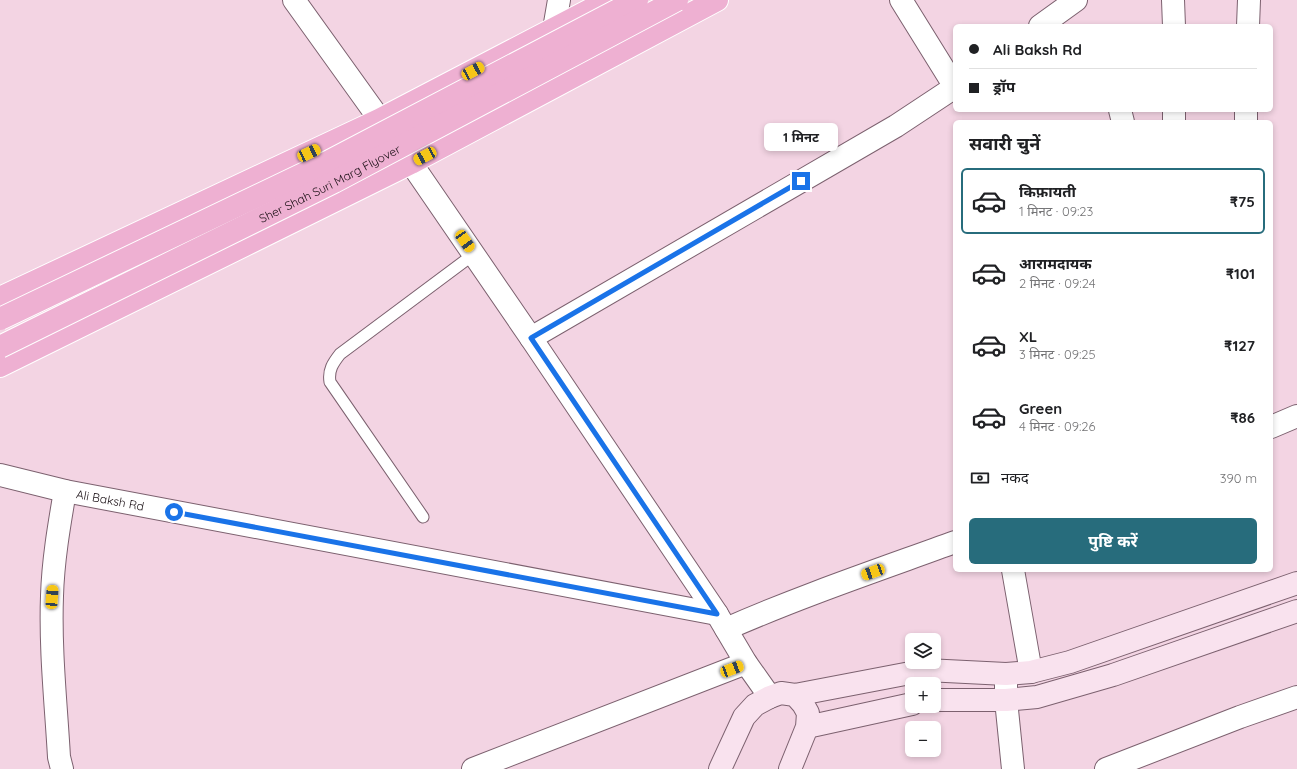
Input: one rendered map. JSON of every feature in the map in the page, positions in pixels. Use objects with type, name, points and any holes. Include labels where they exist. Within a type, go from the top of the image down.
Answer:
[{"type":"highway","points":[[0,298],[379,120],[609,0]]},
{"type":"highway","name":"Sher Shah Suri Marg Flyover","points":[[0,319],[324,164],[637,0]]},
{"type":"highway","name":"Sher Shah Suri Marg Flyover","points":[[0,347],[334,182],[677,0]]},
{"type":"highway","points":[[0,366],[411,163],[716,0]]},
{"type":"main road","points":[[720,769],[744,717],[755,705],[781,693],[795,695],[926,670],[1006,674],[1031,672],[1070,662],[1297,583]]},
{"type":"main road","points":[[941,700],[1006,700],[1036,697],[1114,675],[1297,611]]},
{"type":"main road","points":[[790,769],[807,727],[808,713],[803,704],[795,695]]},
{"type":"main road","points":[[807,727],[905,706]]},
{"type":"street","points":[[294,0],[411,163],[474,254],[722,622],[746,663],[770,697]]},
{"type":"street","points":[[554,29],[559,0]]},
{"type":"street","points":[[900,0],[953,84]]},
{"type":"street","points":[[1173,0],[1174,24]]},
{"type":"street","points":[[1248,24],[1249,0]]},
{"type":"street","points":[[1043,24],[1066,9]]},
{"type":"street","points":[[531,338],[896,126],[953,88]]},
{"type":"street","points":[[1273,426],[1297,416]]},
{"type":"street","name":"Ali Baksh Rd","points":[[0,475],[65,491],[722,622]]},
{"type":"street","points":[[62,769],[59,757],[52,597],[54,554],[65,491]]},
{"type":"street","points":[[722,622],[769,610],[953,543]]},
{"type":"street","points":[[1013,572],[1031,672]]},
{"type":"street","points":[[474,769],[746,663]]},
{"type":"street","points":[[1006,674],[1006,700],[1013,769]]},
{"type":"street","points":[[1106,769],[1240,717],[1297,697]]},
{"type":"lane","points":[[423,517],[330,382],[329,375],[331,366],[340,354],[474,254]]},
{"type":"route","points":[[174,512],[717,614],[531,338],[801,181]]}]
